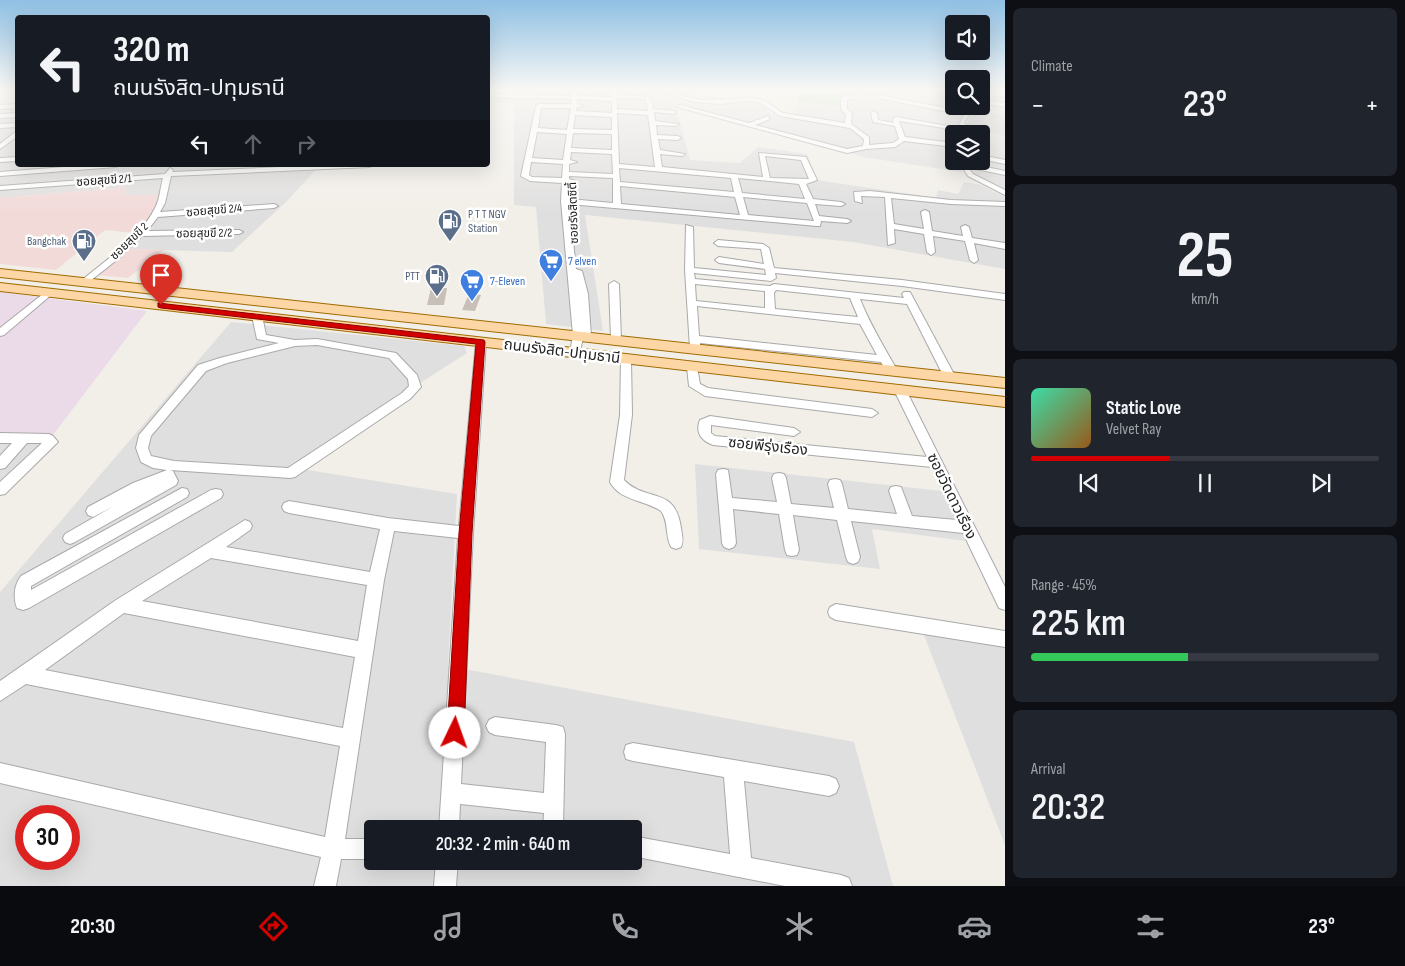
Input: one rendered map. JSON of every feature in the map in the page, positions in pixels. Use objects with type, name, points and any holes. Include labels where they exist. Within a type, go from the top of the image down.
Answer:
[{"type":"main road","name":"ถนนรังสิต-ปทุมธานี","points":[[0,273],[616,339],[695,343],[889,365],[949,376],[1005,383]]},
{"type":"main road","name":"ถนนรังสิต-ปทุมธานี","points":[[0,287],[1005,402]]},
{"type":"street","points":[[533,130],[527,160],[526,178],[569,177],[617,180],[679,200],[744,217],[816,224],[816,218],[802,182]]},
{"type":"street","points":[[547,130],[615,132],[617,204]]},
{"type":"street","points":[[653,130],[659,169]]},
{"type":"street","points":[[769,130],[847,151],[866,147],[889,147],[903,139],[945,144]]},
{"type":"street","points":[[857,130],[867,138],[866,147]]},
{"type":"street","points":[[899,130],[900,137],[903,139]]},
{"type":"street","name":"ซอยรังสิตซิตี้","points":[[573,131],[568,201],[570,257],[582,335]]},
{"type":"street","points":[[0,136],[15,134]]},
{"type":"street","points":[[0,148],[15,135]]},
{"type":"street","points":[[654,137],[678,138]]},
{"type":"street","points":[[0,148],[9,147]]},
{"type":"street","points":[[572,150],[616,152]]},
{"type":"street","points":[[656,152],[682,154]]},
{"type":"street","points":[[990,153],[1005,154]]},
{"type":"street","points":[[617,166],[659,169],[677,171],[765,179],[802,182],[813,180],[804,158],[761,154],[765,179],[768,198]]},
{"type":"street","points":[[0,160],[15,159]]},
{"type":"street","points":[[990,159],[1005,162]]},
{"type":"street","points":[[527,160],[570,162]]},
{"type":"street","points":[[990,163],[1005,166]]},
{"type":"street","points":[[0,174],[90,167]]},
{"type":"street","name":"ซอยสุขขี 2","points":[[85,282],[141,232],[155,215],[161,203],[163,184],[171,167]]},
{"type":"street","name":"ซอยสุขขี 2/1","points":[[0,188],[167,175],[329,167]]},
{"type":"street","points":[[990,169],[1005,173]]},
{"type":"street","points":[[967,170],[970,175],[1005,193]]},
{"type":"street","points":[[677,171],[679,200]]},
{"type":"street","points":[[734,176],[744,217]]},
{"type":"street","points":[[859,201],[857,194],[870,193],[950,202],[1005,204]]},
{"type":"street","points":[[568,201],[617,204],[739,195],[841,204]]},
{"type":"street","points":[[888,198],[891,243]]},
{"type":"street","name":"ซอยรังสิตซิตี้","points":[[568,201],[583,294],[582,335]]},
{"type":"street","name":"ซอยสุขขี 2/4","points":[[155,215],[274,206]]},
{"type":"street","points":[[925,212],[930,252]]},
{"type":"street","points":[[816,218],[846,221]]},
{"type":"street","points":[[890,226],[1005,246]]},
{"type":"street","points":[[689,227],[689,270],[695,343]]},
{"type":"street","points":[[965,227],[974,260]]},
{"type":"street","points":[[141,232],[170,230]]},
{"type":"street","name":"ซอยสุขขี 2/2","points":[[141,232],[239,232]]},
{"type":"street","points":[[718,243],[763,247],[771,278],[769,292],[770,311]]},
{"type":"street","points":[[719,260],[771,278],[854,296],[910,301]]},
{"type":"street","points":[[689,270],[771,278],[902,283],[1005,297]]},
{"type":"street","points":[[690,281],[771,278]]},
{"type":"street","points":[[902,283],[949,376]]},
{"type":"street","points":[[614,284],[616,339]]},
{"type":"street","points":[[0,333],[48,293]]},
{"type":"street","points":[[854,296],[864,321],[889,365]]},
{"type":"street","points":[[692,303],[864,321]]},
{"type":"street","points":[[249,355],[261,337],[257,316]]},
{"type":"street","points":[[575,353],[582,335]]},
{"type":"street","points":[[261,337],[295,343]]},
{"type":"street","points":[[93,511],[138,487],[171,474],[290,473],[406,396],[415,387],[414,378],[392,355],[317,342],[295,343],[224,360],[198,370],[145,435],[142,448],[146,459],[171,474],[192,507]]},
{"type":"street","points":[[450,820],[466,533],[481,342]]},
{"type":"street","points":[[626,359],[626,415],[617,482],[621,488],[628,492],[662,504],[670,510],[676,543]]},
{"type":"street","points":[[692,367],[695,386],[705,392],[872,413]]},
{"type":"street","name":"ซอยวัดดาวเรือง","points":[[900,390],[1005,603]]},
{"type":"street","name":"ซอยพีรุ่งเรือง","points":[[794,432],[710,420],[704,423],[704,433],[707,438],[713,440],[936,463]]},
{"type":"street","points":[[0,438],[49,439],[52,442],[0,490]]},
{"type":"street","points":[[0,464],[24,438]]},
{"type":"street","points":[[70,538],[171,474]]},
{"type":"street","points":[[724,474],[729,542]]},
{"type":"street","points":[[779,478],[792,550]]},
{"type":"street","points":[[835,484],[853,558]]},
{"type":"street","points":[[896,492],[907,521]]},
{"type":"street","points":[[182,493],[26,581],[22,585],[23,603],[216,494]]},
{"type":"street","points":[[726,503],[968,528]]},
{"type":"street","points":[[289,507],[388,524],[466,533]]},
{"type":"street","points":[[325,886],[333,850],[376,580],[388,524]]},
{"type":"street","points":[[0,692],[122,605],[209,551],[245,526]]},
{"type":"street","points":[[209,551],[376,580]]},
{"type":"street","points":[[122,605],[365,651]]},
{"type":"street","points":[[836,612],[1005,639]]},
{"type":"street","points":[[24,674],[351,739]]},
{"type":"street","points":[[495,726],[556,734],[553,820]]},
{"type":"street","points":[[633,752],[829,786]]},
{"type":"street","points":[[734,769],[741,866]]},
{"type":"street","points":[[0,773],[333,850],[364,849]]},
{"type":"street","points":[[452,793],[554,804]]},
{"type":"street","points":[[642,848],[841,886]]},
{"type":"street","points":[[445,886],[446,870]]},
{"type":"shaded area","points":[[0,130],[15,130],[15,167],[318,167],[287,201],[232,252],[127,249],[161,195],[125,195],[126,187],[0,198]]},
{"type":"shaded area","points":[[514,130],[682,130],[690,160],[740,163],[758,147],[807,154],[817,180],[936,198],[938,190],[958,194],[964,182],[981,185],[1005,197],[1005,269],[853,242],[585,215],[603,331],[546,324],[536,207],[514,205]]},
{"type":"shaded area","points":[[771,130],[945,130],[945,170],[863,157]]},
{"type":"shaded area","points":[[990,130],[1005,130],[1005,136],[990,133]]},
{"type":"shaded area","points":[[990,133],[1005,136],[1005,193],[971,174],[970,170],[990,170]]},
{"type":"shaded area","points":[[126,187],[126,195],[162,195],[162,206],[128,249],[164,250],[128,278],[96,275],[134,233],[105,230],[56,270],[0,264],[0,198]]},
{"type":"shaded area","points":[[0,292],[147,311],[53,435],[0,435]]},
{"type":"shaded area","points":[[231,322],[464,346],[467,353],[289,467],[457,494],[448,666],[854,742],[893,886],[0,886],[0,592]]},
{"type":"shaded area","points":[[0,435],[53,435],[0,483]]},
{"type":"shaded area","points":[[695,464],[942,491],[966,541],[872,529],[880,569],[699,549]]},
{"type":"shaded area","points":[[922,630],[1005,640],[1005,845]]},
{"type":"building","name":"PTT","points":[[431,288],[447,288],[444,305],[427,305]]},
{"type":"building","name":"7-Eleven","points":[[469,294],[481,295],[475,311],[462,310]]},
{"type":"place","name":"P T T NGV Station","points":[[450,242]]},
{"type":"place","name":"Bangchak","points":[[84,262]]},
{"type":"place","name":"7 elven","points":[[551,282]]},
{"type":"place","name":"PTT","points":[[437,297]]},
{"type":"place","name":"7-Eleven","points":[[472,302]]},
{"type":"route","points":[[161,305],[481,342],[466,533],[455,733]]}]
